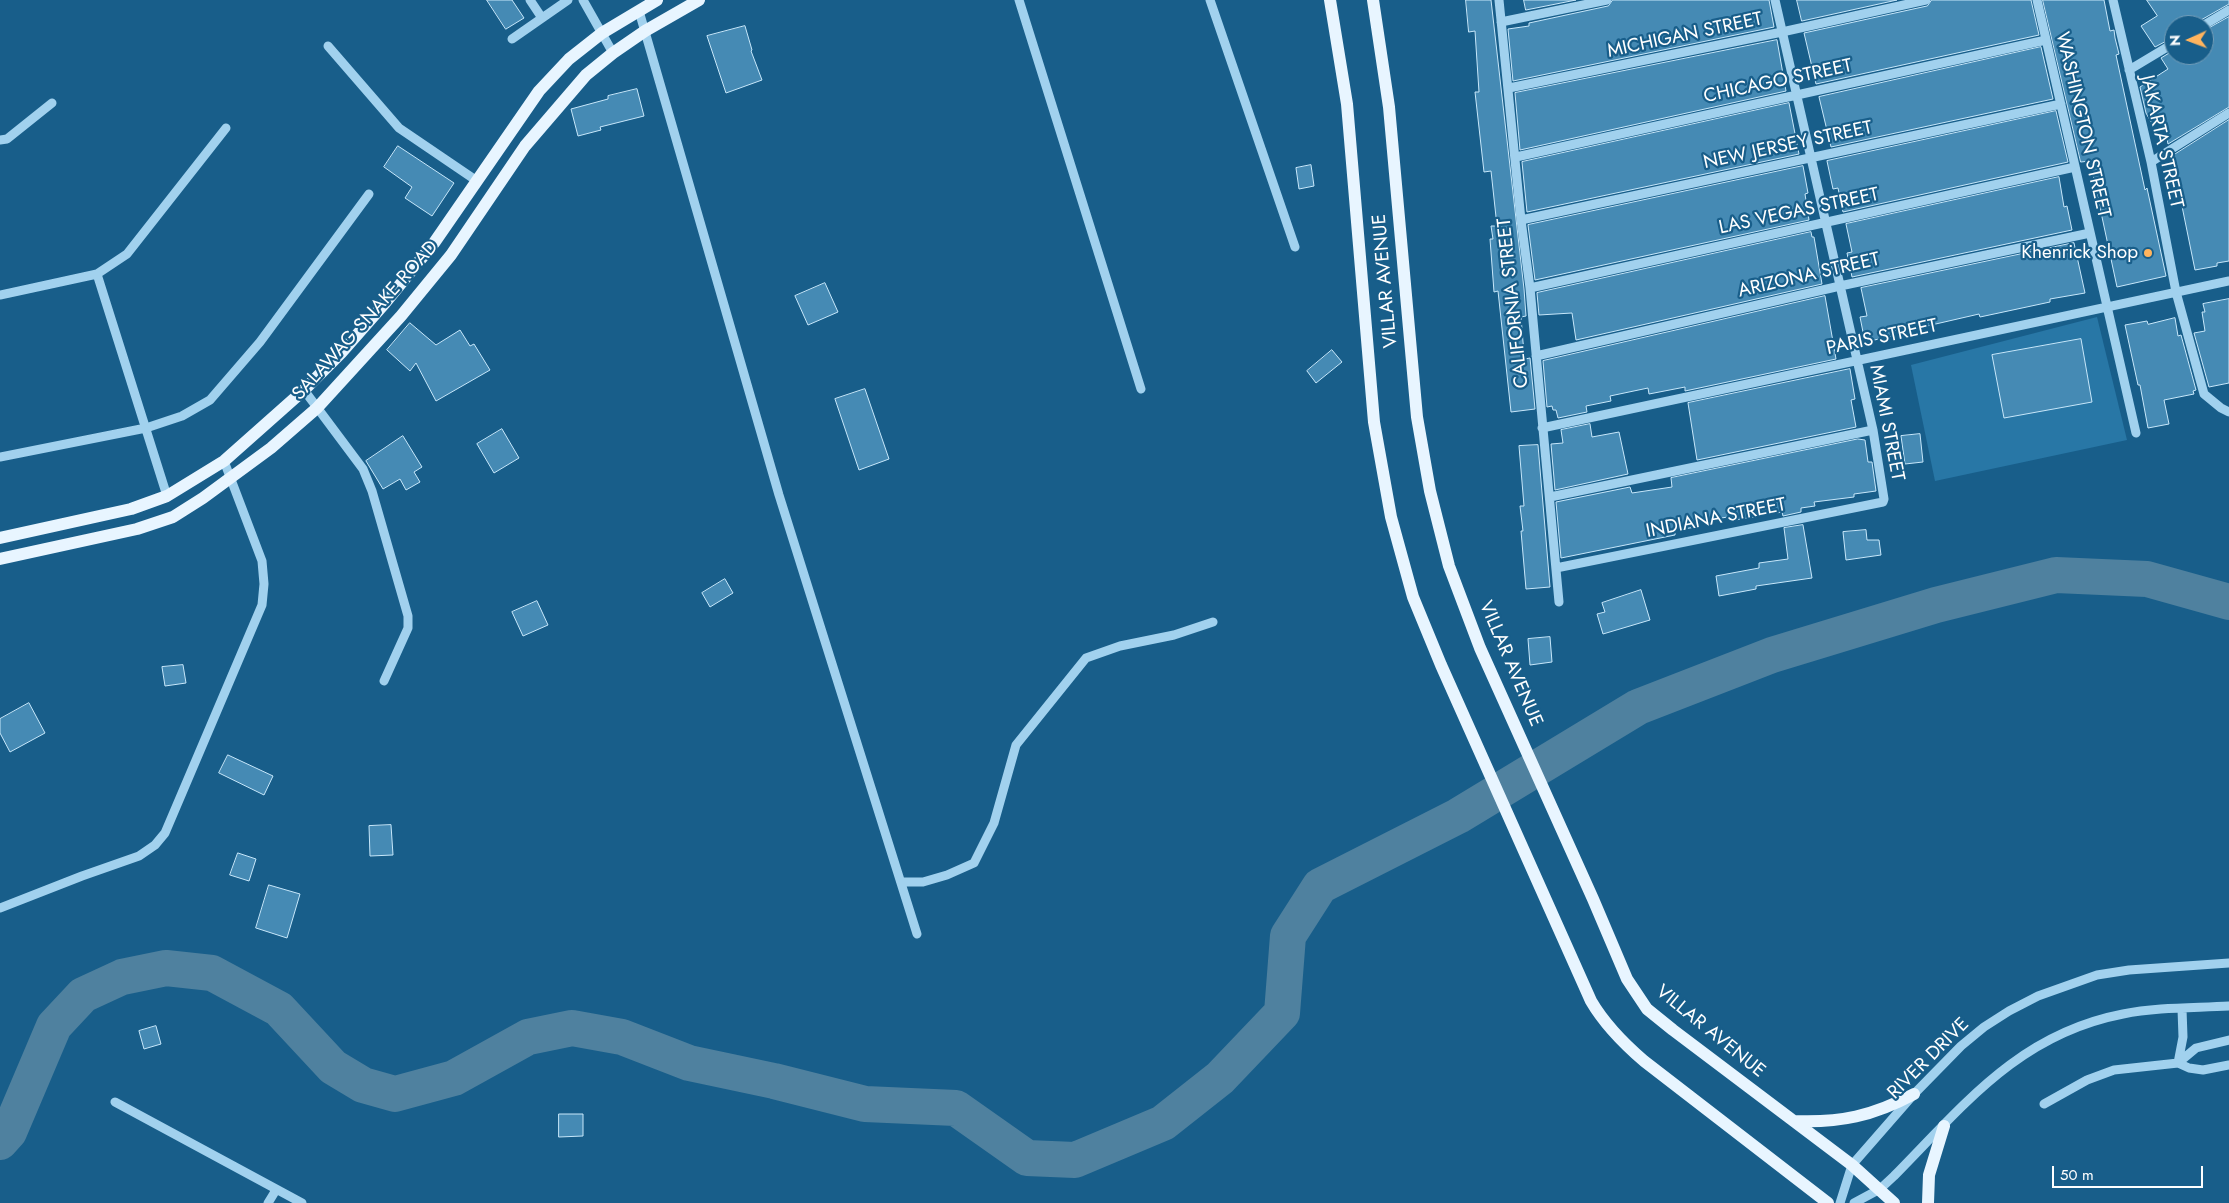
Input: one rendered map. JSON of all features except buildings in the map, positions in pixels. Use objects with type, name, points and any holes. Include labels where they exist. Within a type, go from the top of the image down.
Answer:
[{"type":"main road","name":"SALAWAG SNAKE ROAD","points":[[0,538],[131,509],[167,496],[224,461],[304,390],[341,353],[385,303],[434,243],[539,91],[569,59],[602,33],[657,0]]},
{"type":"main road","name":"SALAWAG SNAKE ROAD","points":[[0,559],[136,529],[173,517],[230,478],[317,408],[356,367],[451,255],[526,146],[559,104],[586,75],[645,31],[699,0]]},
{"type":"main road","name":"VILLAR AVENUE","points":[[1330,0],[1347,104],[1374,422],[1394,526],[1413,597],[1441,665],[1600,1018],[1616,1036],[1644,1061],[1828,1203]]},
{"type":"main road","name":"VILLAR AVENUE","points":[[1373,0],[1390,107],[1417,417],[1430,491],[1448,566],[1480,648],[1593,899],[1626,979],[1647,1009],[1852,1165],[1894,1203]]},
{"type":"main road","points":[[1794,1121],[1827,1122],[1856,1118],[1885,1109],[1914,1094]]},
{"type":"main road","points":[[1928,1203],[1929,1175],[1944,1126]]},
{"type":"street","points":[[530,0],[542,18]]},
{"type":"street","points":[[512,39],[568,0]]},
{"type":"street","points":[[583,0],[613,53]]},
{"type":"street","points":[[1019,0],[1141,389]]},
{"type":"street","points":[[1210,0],[1295,247]]},
{"type":"street","name":"CALIFORNIA STREET","points":[[1500,0],[1521,220],[1530,288],[1559,602]]},
{"type":"street","points":[[1501,22],[1607,0]]},
{"type":"street","name":"MIAMI STREET","points":[[1775,0],[1873,430],[1884,497],[1883,502]]},
{"type":"street","name":"MICHIGAN STREET","points":[[1509,88],[1782,32],[1926,0]]},
{"type":"street","name":"WASHINGTON STREET","points":[[2037,0],[2136,433]]},
{"type":"street","name":"JAKARTA STREET","points":[[2114,0],[2151,162],[2176,292],[2204,394],[2229,412]]},
{"type":"street","points":[[2214,19],[2229,10]]},
{"type":"street","points":[[639,11],[779,496],[917,934]]},
{"type":"street","name":"CHICAGO STREET","points":[[1516,156],[2046,40]]},
{"type":"street","points":[[328,46],[399,128],[477,181]]},
{"type":"street","points":[[2129,70],[2164,49]]},
{"type":"street","points":[[0,140],[7,139],[52,102]]},
{"type":"street","name":"NEW JERSEY STREET","points":[[1521,220],[2061,104]]},
{"type":"street","points":[[2151,162],[2229,113]]},
{"type":"street","points":[[0,295],[97,274],[127,254],[226,128]]},
{"type":"street","name":"LAS VEGAS STREET","points":[[1530,288],[2075,167]]},
{"type":"street","points":[[0,457],[146,428],[182,416],[210,400],[260,342],[369,194]]},
{"type":"street","name":"ARIZONA STREET","points":[[1536,356],[1840,286],[2090,232]]},
{"type":"street","points":[[97,274],[167,496]]},
{"type":"street","name":"PARIS STREET","points":[[1542,428],[2229,281]]},
{"type":"street","points":[[304,390],[363,469],[372,491],[408,616],[408,628],[384,681]]},
{"type":"street","points":[[1550,497],[1873,430]]},
{"type":"street","points":[[0,908],[139,856],[155,845],[165,833],[262,605],[264,584],[262,561],[224,461]]},
{"type":"street","name":"INDIANA STREET","points":[[1556,568],[1883,502]]},
{"type":"street","points":[[901,882],[923,882],[947,875],[974,863],[994,823],[1016,745],[1086,658],[1120,646],[1174,635],[1213,622]]},
{"type":"street","name":"RIVER DRIVE","points":[[1840,1203],[1852,1165],[1914,1094],[1961,1046],[1984,1027],[2038,996],[2097,975],[2138,969],[2229,963]]},
{"type":"street","points":[[1854,1203],[1880,1189],[1991,1079],[2013,1061],[2053,1036],[2078,1026],[2123,1014],[2182,1008],[2229,1006]]},
{"type":"street","points":[[2178,1063],[2183,1037],[2182,1008]]},
{"type":"street","points":[[2178,1063],[2196,1048],[2229,1040]]},
{"type":"street","points":[[2044,1104],[2087,1080],[2114,1070],[2178,1063],[2189,1068],[2203,1070],[2229,1064]]},
{"type":"street","points":[[114,1102],[302,1203]]},
{"type":"street","points":[[268,1203],[276,1190]]},
{"type":"shaded area","points":[[2097,317],[2127,440],[1935,481],[1911,365]]},
{"type":"waterway","points":[[0,1142],[9,1132],[54,1026],[83,995],[122,977],[166,968],[212,973],[279,1009],[333,1067],[363,1085],[395,1094],[454,1078],[528,1037],[572,1028],[622,1037],[689,1063],[774,1081],[865,1104],[956,1108],[1027,1158],[1075,1160],[1163,1123],[1220,1078],[1282,1013],[1288,936],[1320,886],[1458,816],[1638,707],[1772,655],[1936,605],[2056,575],[2147,579],[2229,602]]},
{"type":"place","name":"Khenrick Shop","points":[[2148,253]]}]
